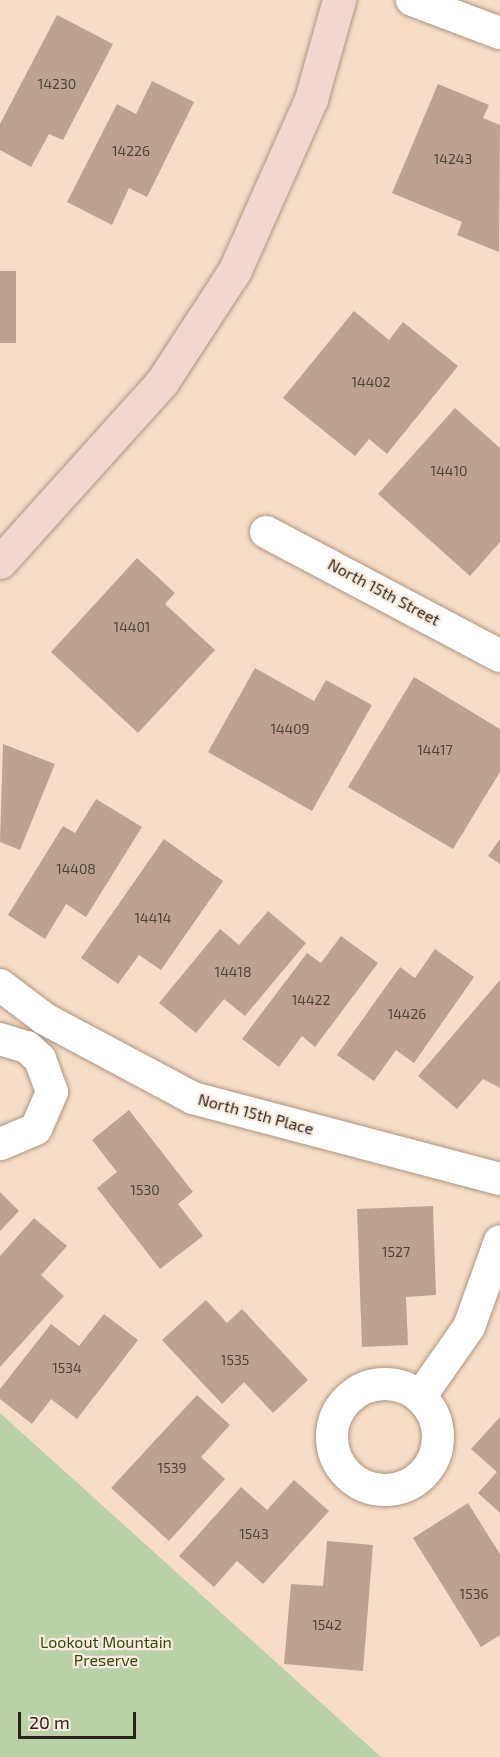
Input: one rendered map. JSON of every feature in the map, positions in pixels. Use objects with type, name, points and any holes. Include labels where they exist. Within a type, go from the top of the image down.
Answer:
[{"type":"street","points":[[0,562],[162,382],[235,270],[310,99],[339,0]]},
{"type":"street","points":[[412,0],[500,33]]},
{"type":"street","name":"North 15th Street","points":[[266,532],[500,656]]},
{"type":"street","name":"North 15th Place","points":[[0,985],[45,1019],[193,1098],[500,1179]]},
{"type":"street","points":[[0,1144],[24,1138],[46,1115],[52,1092],[48,1072],[13,1043],[45,1019]]},
{"type":"street","points":[[420,1397],[469,1327],[500,1241]]},
{"type":"green space","name":"Lookout Mountain Preserve","points":[[0,1413],[381,1757],[0,1757]]},
{"type":"building","points":[[57,15],[113,44],[63,140],[49,134],[31,167],[0,150],[0,124]]},
{"type":"building","points":[[152,81],[194,102],[147,197],[129,188],[112,225],[67,202],[117,104],[136,114]]},
{"type":"building","points":[[438,84],[489,105],[483,118],[500,125],[499,252],[457,235],[462,222],[392,193]]},
{"type":"building","points":[[0,271],[16,271],[16,343],[0,343]]},
{"type":"building","points":[[354,311],[389,340],[403,322],[458,366],[387,454],[369,439],[355,456],[283,398]]},
{"type":"building","points":[[455,408],[500,448],[500,542],[470,576],[378,494]]},
{"type":"building","points":[[137,558],[175,593],[165,604],[215,650],[138,733],[51,652]]},
{"type":"building","points":[[255,668],[314,701],[326,680],[372,705],[312,811],[208,752]]},
{"type":"building","points":[[414,677],[500,729],[500,772],[453,849],[348,787]]},
{"type":"building","points":[[3,744],[55,764],[20,850],[0,842]]},
{"type":"building","points":[[96,799],[142,827],[86,917],[66,904],[45,939],[8,915],[63,826],[75,833]]},
{"type":"building","points":[[164,839],[223,881],[161,970],[139,955],[118,984],[81,958]]},
{"type":"building","points":[[500,839],[500,864],[488,856]]},
{"type":"building","points":[[268,911],[306,943],[245,1016],[224,999],[196,1033],[159,1003],[220,929],[239,945]]},
{"type":"building","points":[[341,936],[378,963],[315,1047],[302,1036],[279,1067],[242,1039],[307,953],[321,963]]},
{"type":"building","points":[[435,949],[474,977],[414,1063],[396,1050],[374,1081],[337,1055],[400,967],[415,978]]},
{"type":"building","points":[[500,980],[500,1088],[483,1079],[457,1109],[418,1076]]},
{"type":"building","points":[[129,1110],[193,1192],[178,1204],[203,1236],[160,1269],[97,1188],[117,1172],[92,1140]]},
{"type":"building","points":[[0,1192],[19,1211],[0,1231]]},
{"type":"building","points":[[433,1206],[436,1295],[406,1297],[408,1345],[362,1347],[357,1209]]},
{"type":"building","points":[[34,1218],[67,1246],[41,1275],[64,1296],[0,1367],[0,1256]]},
{"type":"building","points":[[206,1300],[227,1323],[242,1309],[308,1380],[273,1413],[244,1382],[222,1404],[162,1340]]},
{"type":"building","points":[[104,1314],[138,1340],[77,1419],[51,1399],[32,1424],[0,1399],[0,1389],[51,1324],[79,1346]]},
{"type":"building","points":[[197,1395],[230,1425],[201,1457],[225,1479],[169,1541],[111,1488]]},
{"type":"building","points":[[500,1417],[500,1513],[478,1493],[497,1472],[471,1449]]},
{"type":"building","points":[[294,1480],[329,1511],[263,1584],[237,1561],[214,1587],[179,1556],[241,1487],[267,1510]]},
{"type":"building","points":[[468,1503],[500,1554],[500,1635],[481,1647],[413,1538]]},
{"type":"building","points":[[327,1541],[373,1545],[363,1671],[284,1664],[291,1584],[323,1586]]}]
